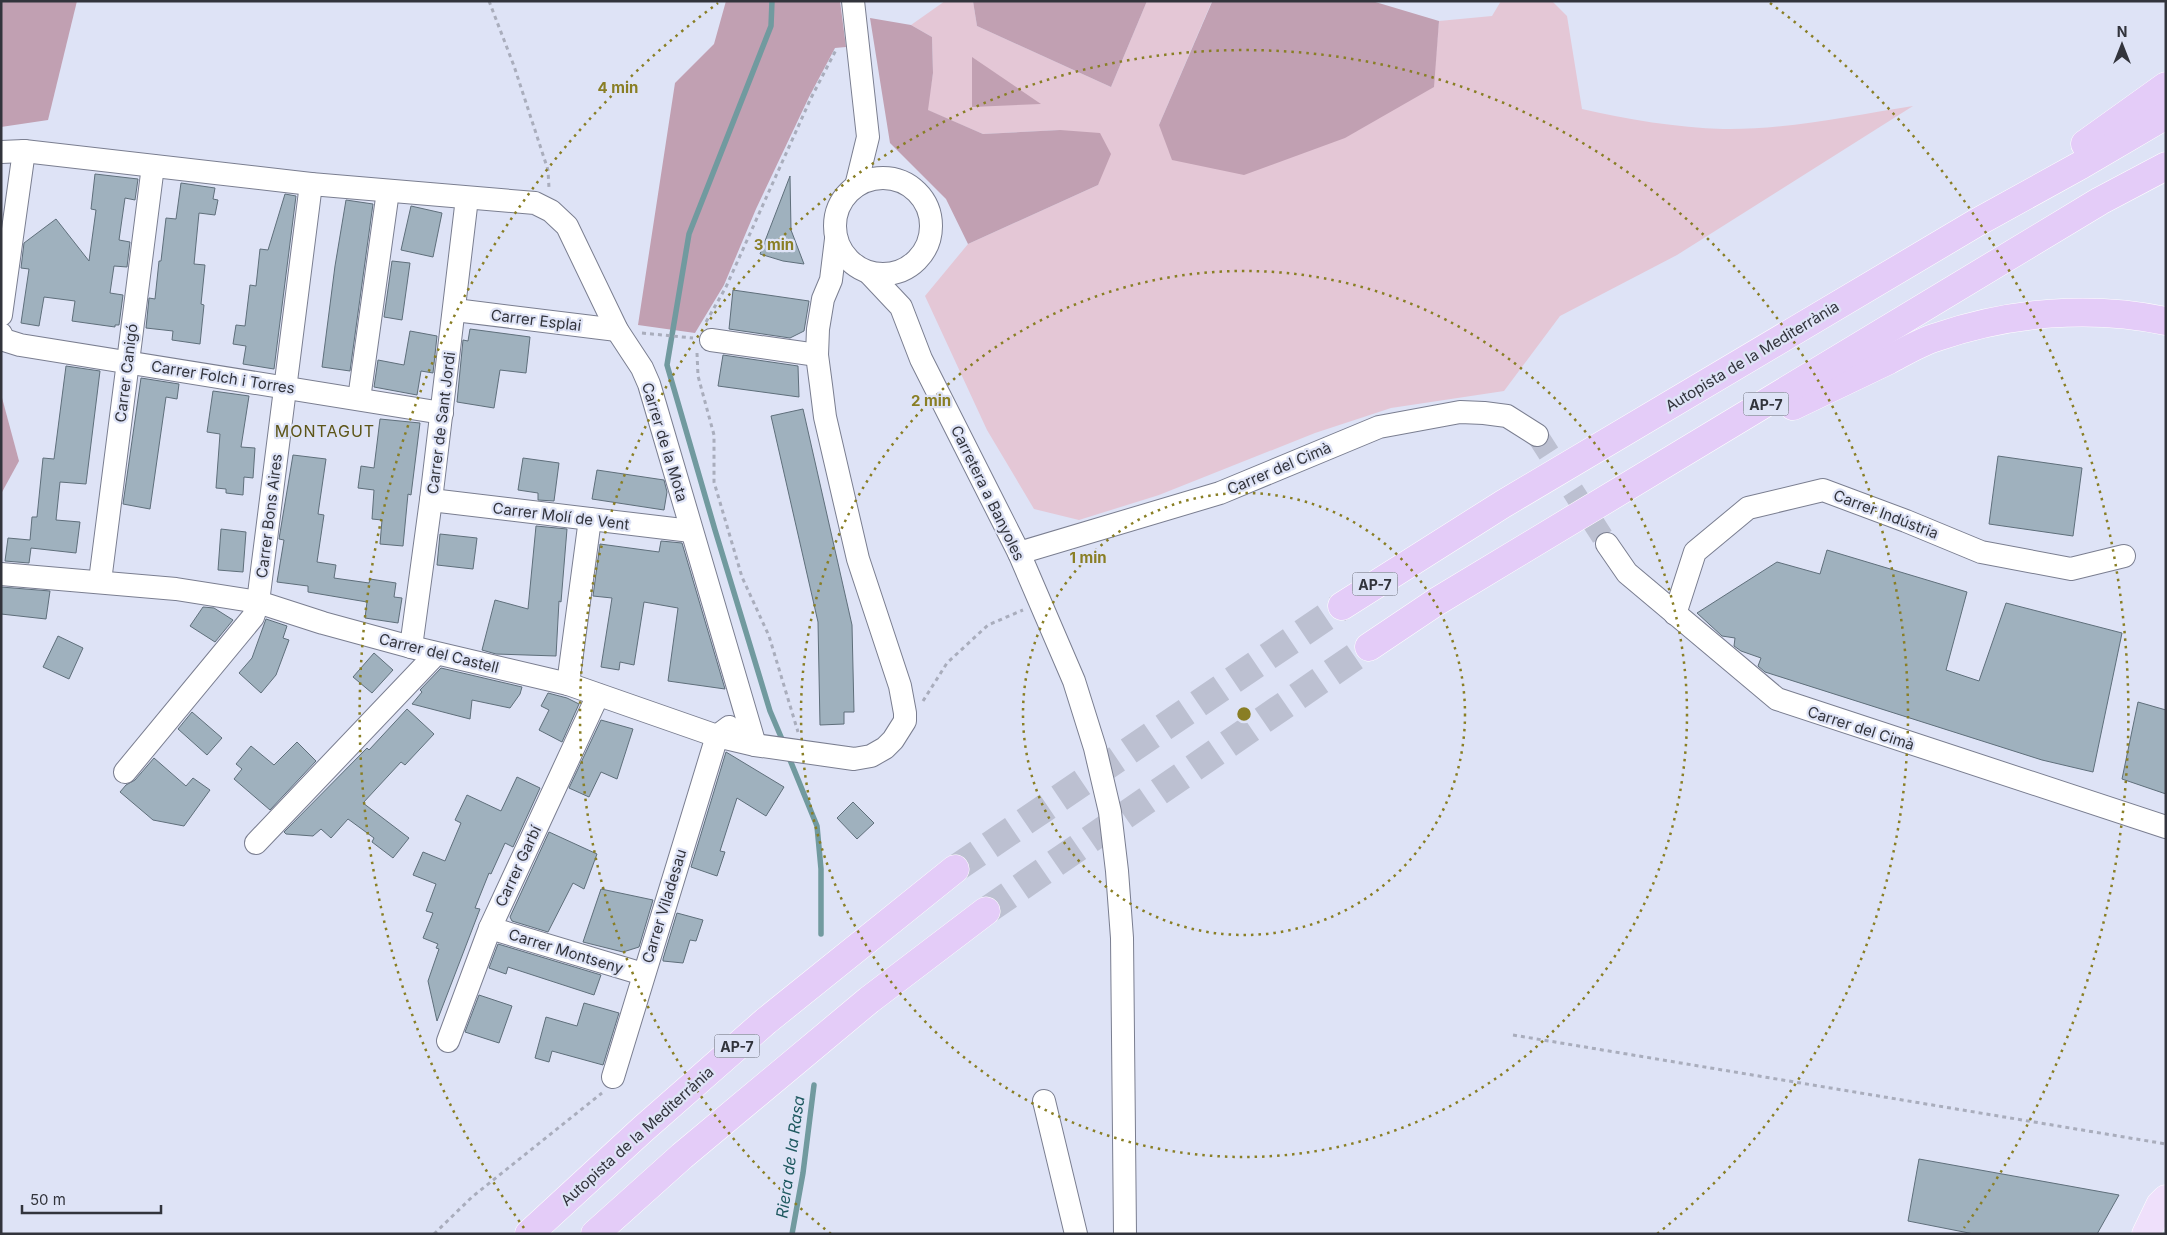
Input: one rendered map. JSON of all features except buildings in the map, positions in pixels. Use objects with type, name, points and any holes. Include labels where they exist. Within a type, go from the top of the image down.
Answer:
[{"type":"highway","points":[[1976,222],[2166,86]]},
{"type":"highway","name":"Autopista de la Mediterrània","points":[[1342,606],[1503,504],[1976,222],[2082,165],[2166,115]]},
{"type":"highway","name":"AP-7","points":[[1369,647],[1471,581],[2092,206],[2166,166]]},
{"type":"highway","points":[[1471,581],[1773,416],[1936,337],[2024,315],[2104,313],[2144,316],[2166,321]]},
{"type":"highway","name":"Autopista de la Mediterrània","points":[[529,1234],[643,1129],[766,1021],[955,870]]},
{"type":"highway","points":[[594,1234],[682,1156],[869,1000],[986,911]]},
{"type":"main road","points":[[2146,1234],[2160,1205],[2166,1199]]},
{"type":"street","points":[[853,1],[868,136],[856,186]]},
{"type":"street","points":[[856,26],[869,1]]},
{"type":"street","points":[[868,136],[879,157],[900,181],[920,195],[930,218],[928,242],[925,250],[915,262],[905,288],[901,307]]},
{"type":"street","name":"Carrer de la Mota","points":[[1,152],[24,151],[311,184],[534,204],[551,211],[567,226],[628,331],[649,384],[747,716],[764,747]]},
{"type":"street","points":[[1,315],[24,151]]},
{"type":"street","name":"Carrer Canigó","points":[[100,581],[153,166]]},
{"type":"street","points":[[864,270],[842,253],[836,239],[834,226],[836,212],[846,195],[856,186],[873,178],[887,178],[900,181]]},
{"type":"street","name":"Carrer Bons Aires","points":[[124,772],[253,617],[258,602],[311,184]]},
{"type":"street","points":[[359,399],[388,191]]},
{"type":"street","name":"Carrer de Sant Jordi","points":[[411,647],[455,310],[467,198]]},
{"type":"street","points":[[836,239],[831,280],[823,299],[818,329],[817,355],[825,417],[858,559],[904,702]]},
{"type":"street","points":[[831,280],[864,270],[890,274],[915,262]]},
{"type":"street","name":"Carretera a Banyoles","points":[[864,270],[901,307],[921,359],[1019,553],[1074,680],[1095,748],[1110,812],[1122,938],[1125,1234]]},
{"type":"street","name":"Carrer Esplai","points":[[455,310],[628,331]]},
{"type":"street","name":"Carrer Folch i Torres","points":[[3,337],[20,345],[442,413]]},
{"type":"street","points":[[701,339],[817,355]]},
{"type":"street","name":"Carrer del Cimà","points":[[1019,553],[1220,492],[1379,426],[1460,412],[1484,413],[1507,416],[1537,435]]},
{"type":"street","name":"Carrer Indústria","points":[[1675,614],[1695,552],[1748,508],[1823,490],[1981,552],[2071,569],[2124,556]]},
{"type":"street","name":"Carrer Molí de Vent","points":[[431,500],[691,531]]},
{"type":"street","points":[[568,684],[590,519]]},
{"type":"street","name":"Carrer del Cimà","points":[[1607,544],[1627,573],[1777,699],[2166,827]]},
{"type":"street","name":"Carrer del Castell","points":[[1,574],[176,589],[258,602],[323,623],[436,654],[568,684],[717,736],[764,747],[798,742],[854,759],[871,756],[885,748],[900,730],[905,721],[904,702]]},
{"type":"street","points":[[256,843],[436,654]]},
{"type":"street","name":"Carrer Garbí","points":[[448,1041],[490,928],[598,695]]},
{"type":"street","points":[[717,736],[747,716]]},
{"type":"street","name":"Carrer Viladesau","points":[[613,1076],[717,736]]},
{"type":"street","name":"Carrer Montseny","points":[[490,928],[643,974]]},
{"type":"street","points":[[1044,1101],[1075,1228]]},
{"type":"path","points":[[489,1],[514,66],[548,170],[551,211]]},
{"type":"path","points":[[798,742],[769,636],[742,577],[714,482],[714,435],[698,376],[701,339],[811,98],[840,43]]},
{"type":"path","points":[[628,331],[701,339]]},
{"type":"path","points":[[904,702],[923,701],[947,663],[988,625],[1028,608]]},
{"type":"path","points":[[1512,1035],[2166,1144]]},
{"type":"path","points":[[434,1234],[472,1197],[605,1091],[613,1076]]},
{"type":"shaded area","points":[[1,1],[77,1],[48,120],[1,127]]},
{"type":"shaded area","points":[[726,1],[840,1],[846,47],[835,48],[809,97],[756,209],[724,285],[695,333],[638,325],[675,83],[714,44]]},
{"type":"shaded area","points":[[945,1],[973,1],[977,26],[1111,87],[1147,1],[1212,1],[1159,125],[1433,87],[1439,21],[1492,16],[1501,1],[1552,1],[1567,16],[1582,109],[1688,127],[1747,129],[1794,125],[1913,106],[1677,255],[1560,316],[1504,391],[1391,408],[1315,433],[1159,495],[1079,520],[1034,509],[987,430],[925,296],[968,244],[1098,185],[1060,130],[983,134],[927,110],[933,73],[932,37],[911,25]]},
{"type":"shaded area","points":[[973,1],[1147,1],[1111,87],[977,26]]},
{"type":"shaded area","points":[[1372,1],[1439,21],[1434,87],[1345,138],[1244,175],[1172,160],[1159,125],[1212,2]]},
{"type":"shaded area","points":[[870,18],[911,25],[932,37],[933,73],[928,110],[983,134],[1060,130],[1100,133],[1111,154],[1098,185],[968,244],[946,199],[890,143]]},
{"type":"shaded area","points":[[972,57],[1041,104],[972,107]]},
{"type":"shaded area","points":[[1,394],[19,461],[1,494]]},
{"type":"waterway","points":[[772,1],[771,26],[689,234],[667,365],[770,711],[784,744]]},
{"type":"waterway","points":[[788,755],[817,826],[821,869],[821,934]]},
{"type":"waterway","name":"Riera de la Rasa","points":[[792,1234],[803,1173],[814,1085]]},
{"type":"tunnel","points":[[1537,435],[1607,544]]},
{"type":"tunnel","points":[[955,869],[1342,606]]},
{"type":"tunnel","points":[[986,911],[1369,647]]},
{"type":"district","name":"MONTAGUT","points":[[325,431]]}]
